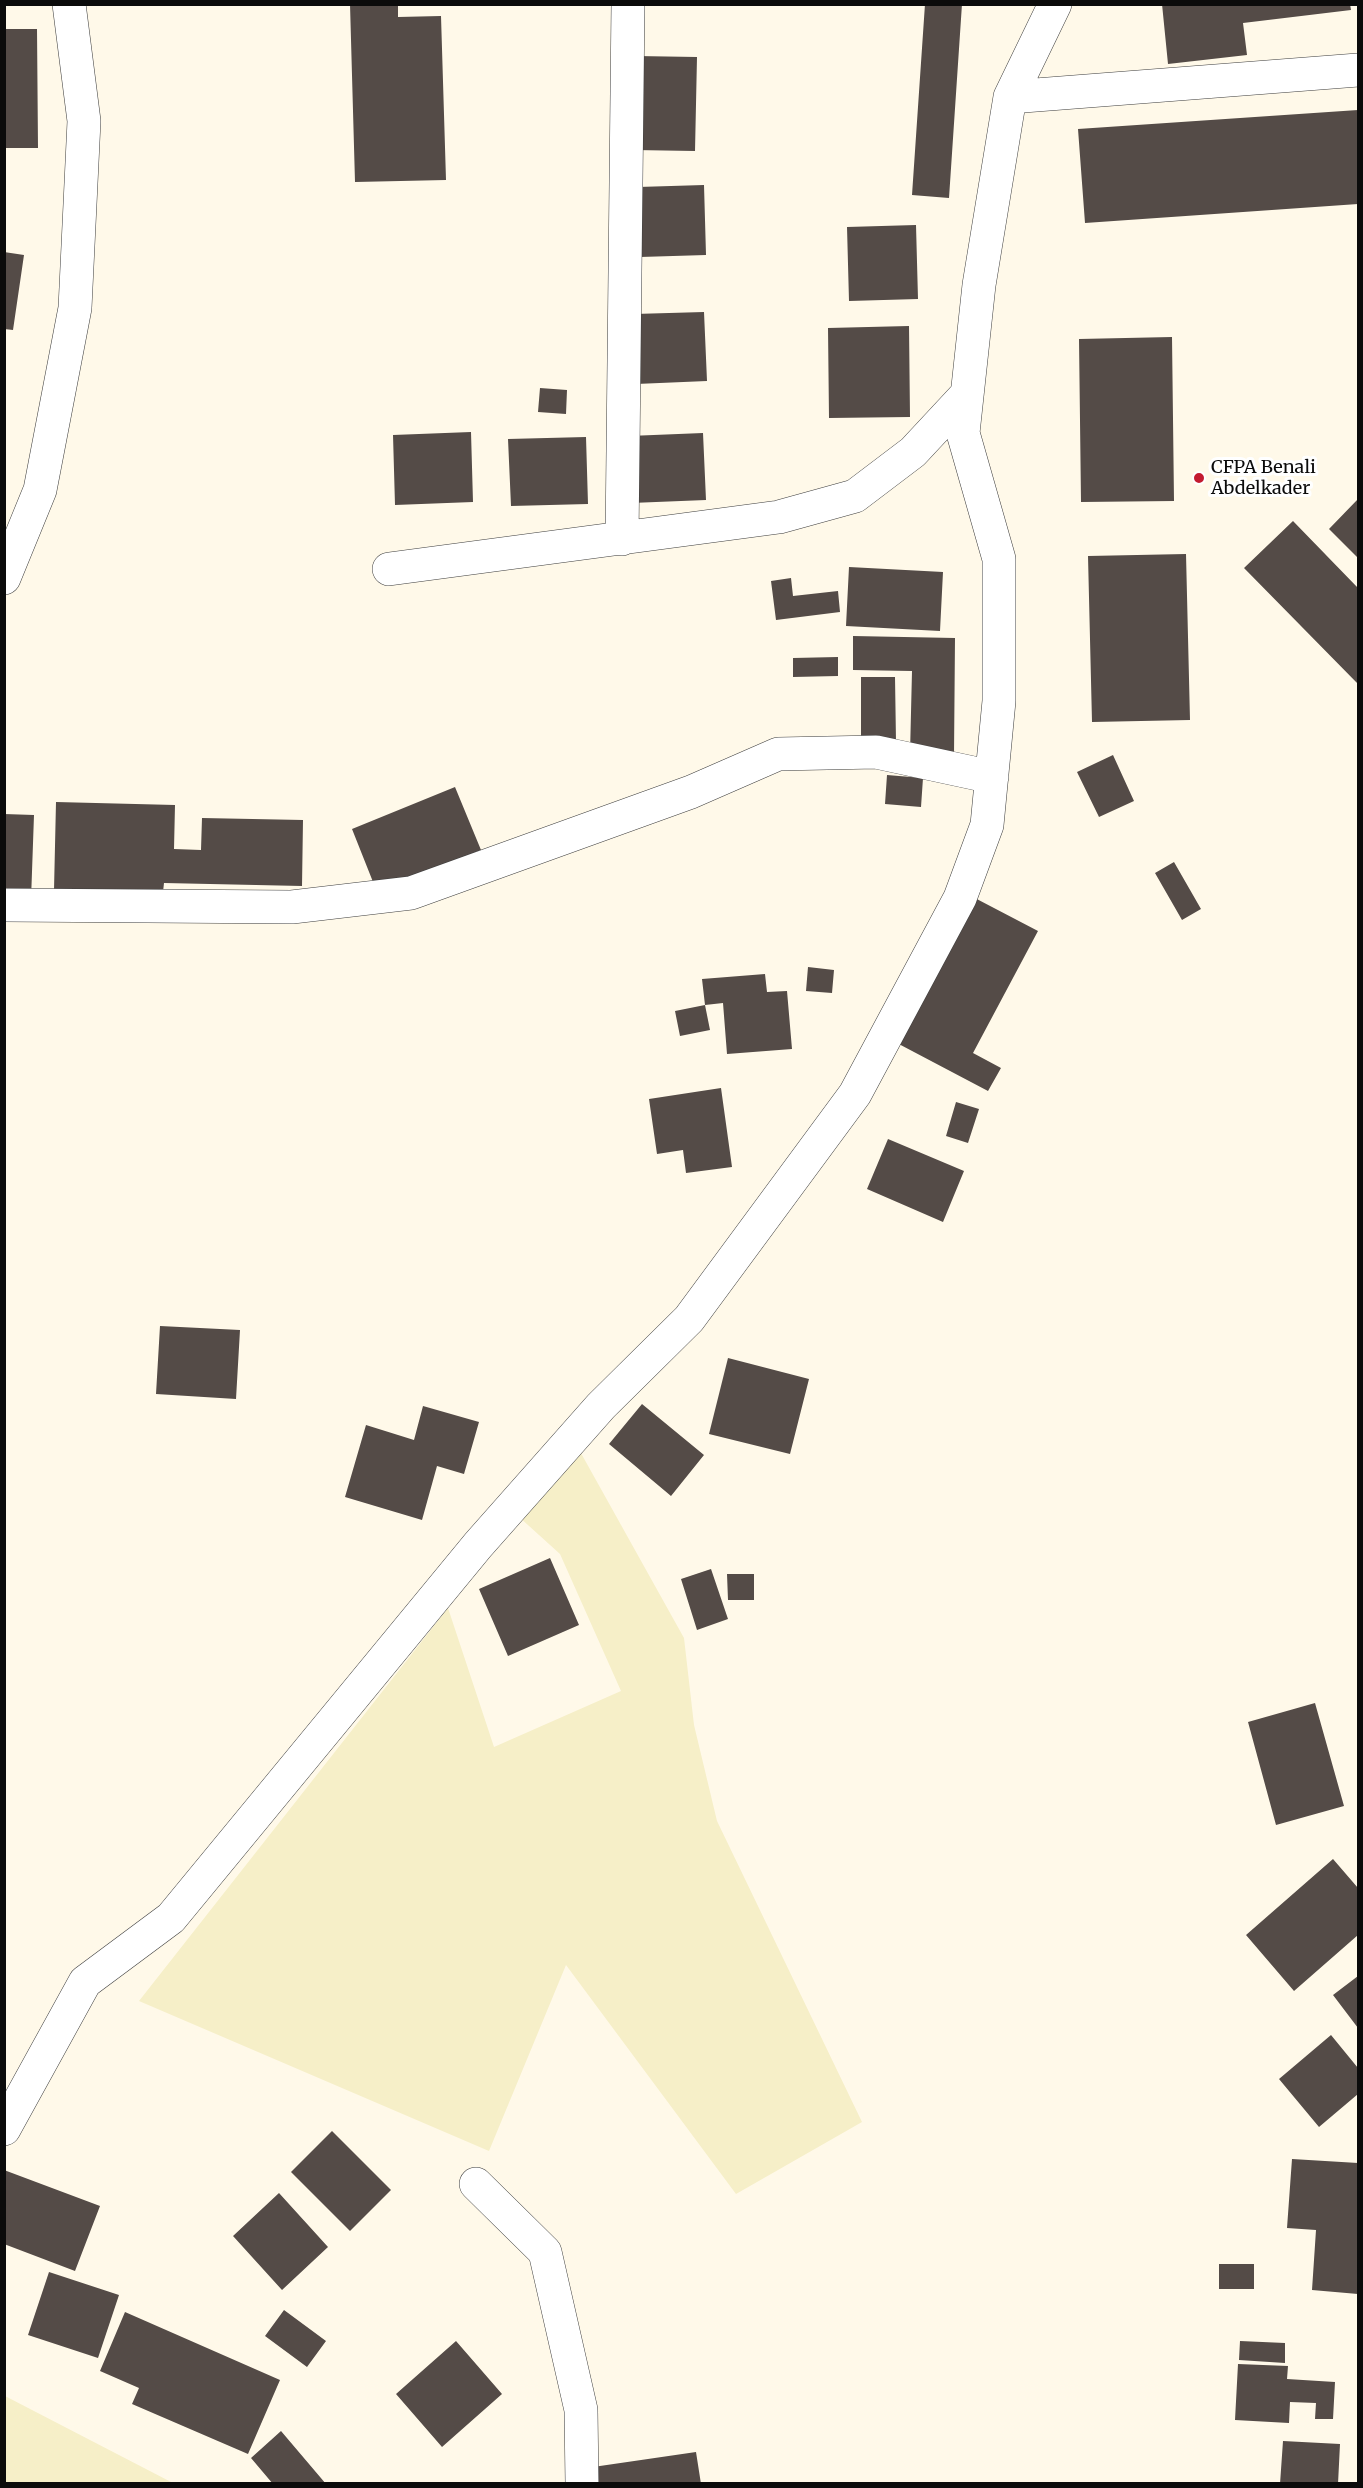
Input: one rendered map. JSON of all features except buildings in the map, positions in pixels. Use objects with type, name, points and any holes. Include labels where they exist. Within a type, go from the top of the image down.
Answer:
[{"type":"street","points":[[4,578],[40,490],[75,308],[84,122],[69,4]]},
{"type":"street","points":[[622,539],[628,4]]},
{"type":"street","points":[[4,2129],[85,1982],[171,1917],[478,1545],[601,1406],[688,1318],[841,1113],[872,1064],[960,898],[987,825],[999,701],[999,559],[963,434],[967,394],[979,285],[1010,97],[1055,4]]},
{"type":"street","points":[[1010,97],[1359,70]]},
{"type":"street","points":[[389,569],[779,517],[855,496],[913,452],[967,394]]},
{"type":"street","points":[[4,905],[292,907],[411,893],[692,792],[778,754],[876,752],[992,777]]},
{"type":"street","points":[[476,2184],[545,2252],[581,2410],[582,2484]]},
{"type":"shaded area","points":[[577,1446],[684,1638],[694,1725],[717,1821],[862,2122],[736,2194],[566,1965],[489,2151],[139,2001],[448,1608],[494,1747],[621,1691],[560,1554],[518,1516]]},
{"type":"shaded area","points":[[5,2396],[173,2483],[5,2483]]},
{"type":"place","name":"CFPA Benali Abdelkader","points":[[1199,478]]}]
